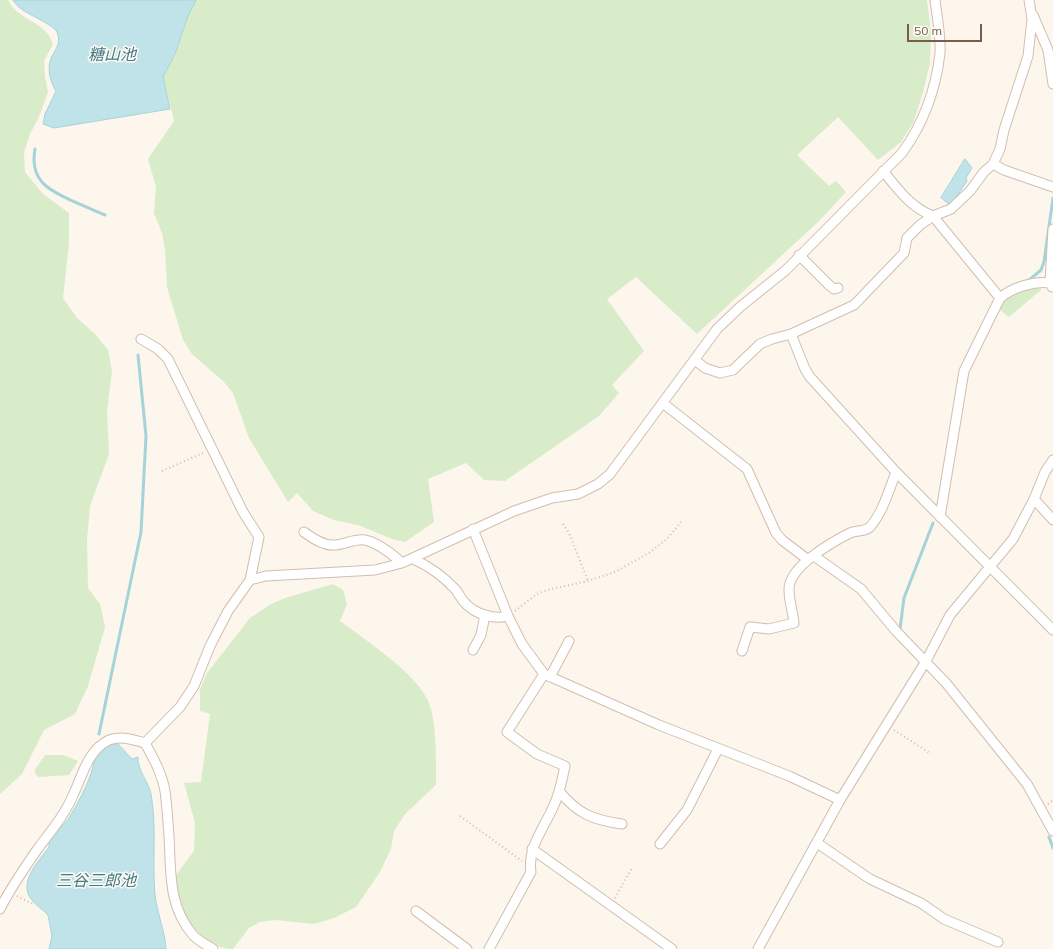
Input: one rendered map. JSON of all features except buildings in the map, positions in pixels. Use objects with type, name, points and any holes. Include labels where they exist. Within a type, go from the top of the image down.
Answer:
[{"type":"street","points":[[250,580],[266,576],[375,570],[402,563],[514,511],[552,498],[578,494],[598,484],[610,474],[664,404],[718,329],[734,312],[786,270],[902,153],[913,138],[926,110],[940,52],[935,0]]},
{"type":"street","points":[[695,360],[705,368],[720,373],[733,370],[760,344],[791,334],[854,305],[904,253],[907,238],[920,225],[933,216],[951,209],[993,164],[1000,149],[1006,124],[1028,56],[1032,33],[1029,0]]},
{"type":"street","points":[[1031,10],[1048,50],[1053,84]]},
{"type":"street","points":[[993,164],[1004,170],[1053,187]]},
{"type":"street","points":[[883,171],[912,204],[924,213],[933,216],[1000,298]]},
{"type":"street","points":[[940,517],[964,371],[1000,298],[1006,293],[1038,281],[1051,286],[1053,229]]},
{"type":"street","points":[[799,256],[829,285],[834,289],[838,288]]},
{"type":"street","points":[[791,334],[805,369],[810,377],[896,472],[1053,630]]},
{"type":"street","points":[[141,340],[158,349],[168,359],[243,512],[259,537],[250,580],[228,611],[210,646],[194,686],[180,707],[145,743]]},
{"type":"street","points":[[664,404],[747,469],[776,533],[782,540],[861,589],[896,631],[946,682],[1027,784],[1053,831]]},
{"type":"street","points":[[758,949],[840,800],[926,661],[950,615],[1013,539],[1034,499],[1045,472],[1053,460]]},
{"type":"street","points":[[742,651],[750,627],[769,629],[794,623],[789,588],[792,580],[811,557],[850,533],[866,530],[870,526],[884,504],[896,472]]},
{"type":"street","points":[[1034,499],[1053,520]]},
{"type":"street","points":[[473,529],[508,616],[522,644],[547,676],[659,726],[790,776],[840,800]]},
{"type":"street","points":[[304,532],[321,542],[333,545],[349,540],[365,540],[385,549],[402,563]]},
{"type":"street","points":[[413,559],[437,572],[456,589],[465,604],[485,615],[500,618],[508,616]]},
{"type":"street","points":[[473,650],[481,635],[485,615]]},
{"type":"street","points":[[488,949],[531,872],[530,865],[532,849],[560,791],[565,766],[537,754],[507,732],[547,676],[569,641]]},
{"type":"street","points":[[0,909],[9,892],[69,803],[85,766],[98,748],[109,740],[124,738],[145,743],[157,764],[165,789],[169,836],[170,878],[175,904],[183,921],[194,936],[213,949]]},
{"type":"street","points":[[660,844],[687,810],[718,749]]},
{"type":"street","points":[[560,791],[571,805],[599,821],[622,824]]},
{"type":"street","points":[[817,843],[870,879],[921,903],[944,920],[998,942]]},
{"type":"street","points":[[532,849],[672,949]]},
{"type":"street","points":[[416,911],[467,949]]},
{"type":"path","points":[[162,471],[212,449]]},
{"type":"path","points":[[508,616],[537,594],[546,590],[588,581],[615,572],[649,553],[667,539],[681,522]]},
{"type":"path","points":[[563,524],[569,533],[588,581]]},
{"type":"path","points":[[886,727],[898,731],[931,754]]},
{"type":"path","points":[[460,816],[530,865]]},
{"type":"path","points":[[611,904],[632,868]]},
{"type":"path","points":[[9,892],[33,904]]},
{"type":"green space","points":[[0,0],[8,0],[19,13],[44,30],[53,44],[44,61],[48,92],[39,117],[30,134],[24,153],[25,172],[43,194],[69,213],[69,243],[63,298],[77,318],[95,334],[108,350],[112,371],[107,411],[109,454],[90,506],[87,540],[88,588],[100,604],[105,627],[88,686],[75,714],[44,730],[22,774],[0,794]]},
{"type":"green space","points":[[196,0],[927,0],[931,32],[930,63],[914,121],[901,142],[878,160],[838,117],[797,155],[829,186],[836,181],[846,192],[819,221],[697,334],[636,277],[607,299],[644,351],[612,385],[619,393],[599,416],[505,481],[484,480],[466,463],[428,479],[434,522],[405,542],[392,539],[358,525],[334,520],[313,511],[297,493],[288,502],[249,438],[233,393],[223,381],[192,354],[183,340],[167,287],[165,249],[162,233],[154,213],[156,187],[148,159],[174,121],[163,77],[175,54],[188,16]]},
{"type":"green space","points":[[1041,285],[1041,290],[1009,317],[999,309],[1005,296]]},
{"type":"green space","points":[[333,584],[343,590],[347,604],[340,621],[403,669],[423,692],[429,703],[435,732],[436,785],[405,814],[394,831],[391,849],[380,872],[356,907],[334,918],[314,924],[275,920],[260,922],[249,928],[233,949],[225,948],[209,941],[196,930],[186,916],[182,909],[175,876],[194,851],[195,823],[184,783],[201,782],[210,714],[200,711],[200,689],[207,673],[250,618],[271,604],[285,598]]},
{"type":"green space","points":[[45,755],[63,755],[78,761],[69,775],[38,777],[34,771]]},
{"type":"water","name":"糖山池","points":[[13,0],[196,0],[188,16],[175,54],[163,77],[170,109],[54,128],[43,124],[45,114],[56,91],[52,83],[49,65],[58,44],[58,35],[56,30],[51,26],[23,10]]},
{"type":"water","points":[[965,159],[972,168],[966,178],[967,181],[953,202],[949,204],[941,198]]},
{"type":"water","name":"三谷三郎池","points":[[118,744],[132,759],[138,757],[139,766],[151,794],[154,819],[155,895],[166,949],[49,949],[52,936],[48,915],[34,902],[28,893],[28,879],[35,865],[49,847],[49,842],[53,834],[66,822],[78,802],[90,777],[96,751],[103,747]]},
{"type":"waterway","points":[[35,149],[34,162],[37,175],[47,187],[62,196],[105,215]]},
{"type":"waterway","points":[[1028,281],[1041,270],[1044,262],[1053,198]]},
{"type":"waterway","points":[[99,734],[141,532],[146,436],[138,355]]},
{"type":"waterway","points":[[900,629],[904,598],[933,523]]},
{"type":"waterway","points":[[1049,837],[1053,848]]}]
